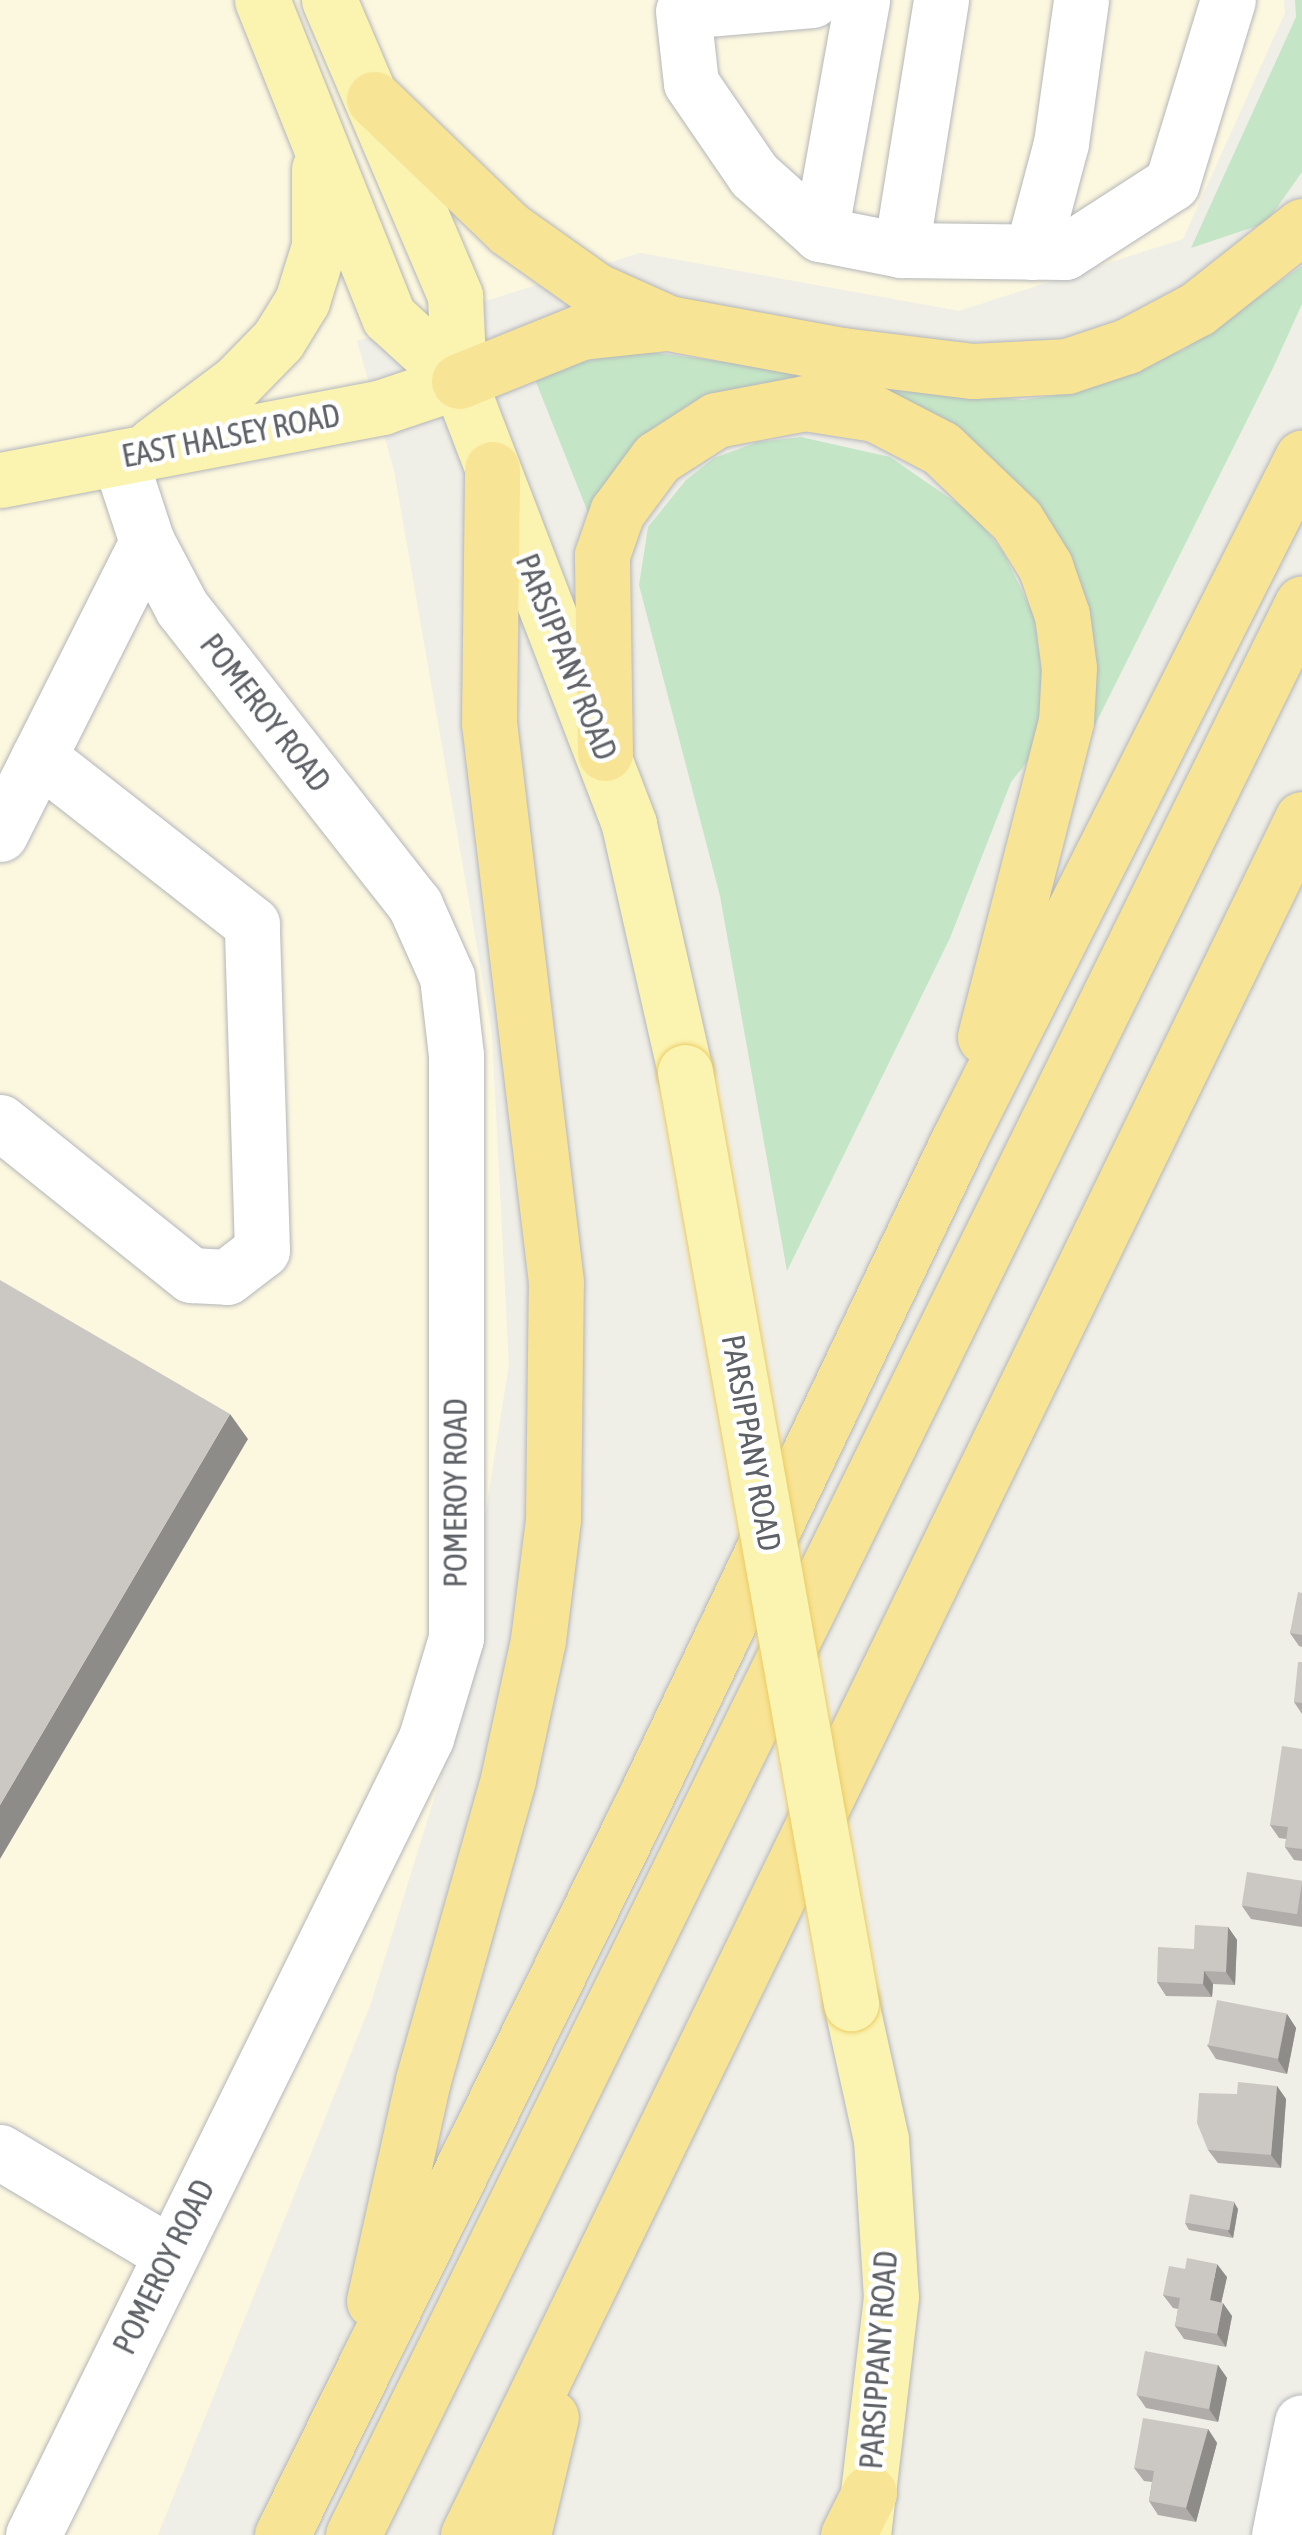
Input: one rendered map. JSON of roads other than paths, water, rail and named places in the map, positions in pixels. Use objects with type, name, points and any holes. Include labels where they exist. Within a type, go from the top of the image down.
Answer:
[{"type":"highway","points":[[374,99],[544,258],[668,323]]},
{"type":"highway","points":[[459,381],[582,332],[668,323],[842,354],[1025,372],[1126,346],[1197,310],[1302,226]]},
{"type":"highway","points":[[605,752],[602,555],[634,483],[682,438],[766,405],[845,406],[900,424],[984,484],[1045,566],[1062,616],[1069,668],[1066,721],[958,1139]]},
{"type":"highway","points":[[282,2535],[958,1139],[1302,458]]},
{"type":"highway","points":[[355,2388],[423,2080],[508,1779],[538,1640],[553,1519],[556,1282],[489,723],[492,469]]},
{"type":"highway","points":[[354,2535],[1302,604]]},
{"type":"highway","points":[[468,2535],[1302,819]]},
{"type":"highway","points":[[524,2535],[574,2322]]},
{"type":"main road","name":"PARSIPPANY ROAD","points":[[262,0],[388,317],[459,381]]},
{"type":"main road","name":"PARSIPPANY ROAD","points":[[330,0],[454,296],[459,381],[605,752],[629,825],[684,1072],[880,2139],[891,2297],[860,2521]]},
{"type":"main road","points":[[131,455],[236,382],[278,340],[302,301],[319,246],[317,136]]},
{"type":"main road","name":"EAST HALSEY ROAD","points":[[0,480],[382,406],[459,381]]},
{"type":"street","points":[[812,0],[682,12],[691,83],[754,175],[820,234],[901,250],[1032,252],[1065,252],[1172,183],[1228,0]]},
{"type":"street","points":[[820,234],[853,78],[862,0]]},
{"type":"street","points":[[901,250],[941,0]]},
{"type":"street","points":[[1032,252],[1061,143],[1081,0]]},
{"type":"street","name":"POMEROY ROAD","points":[[33,2535],[444,1689],[456,1638],[456,1055],[447,977],[415,905],[182,608],[147,542],[131,455]]},
{"type":"street","points":[[0,834],[147,542]]},
{"type":"street","points":[[0,1122],[191,1275],[227,1277],[262,1250],[252,924],[39,757]]},
{"type":"street","points":[[0,2152],[170,2254]]},
{"type":"street","points":[[1290,2516],[1302,2422]]}]
